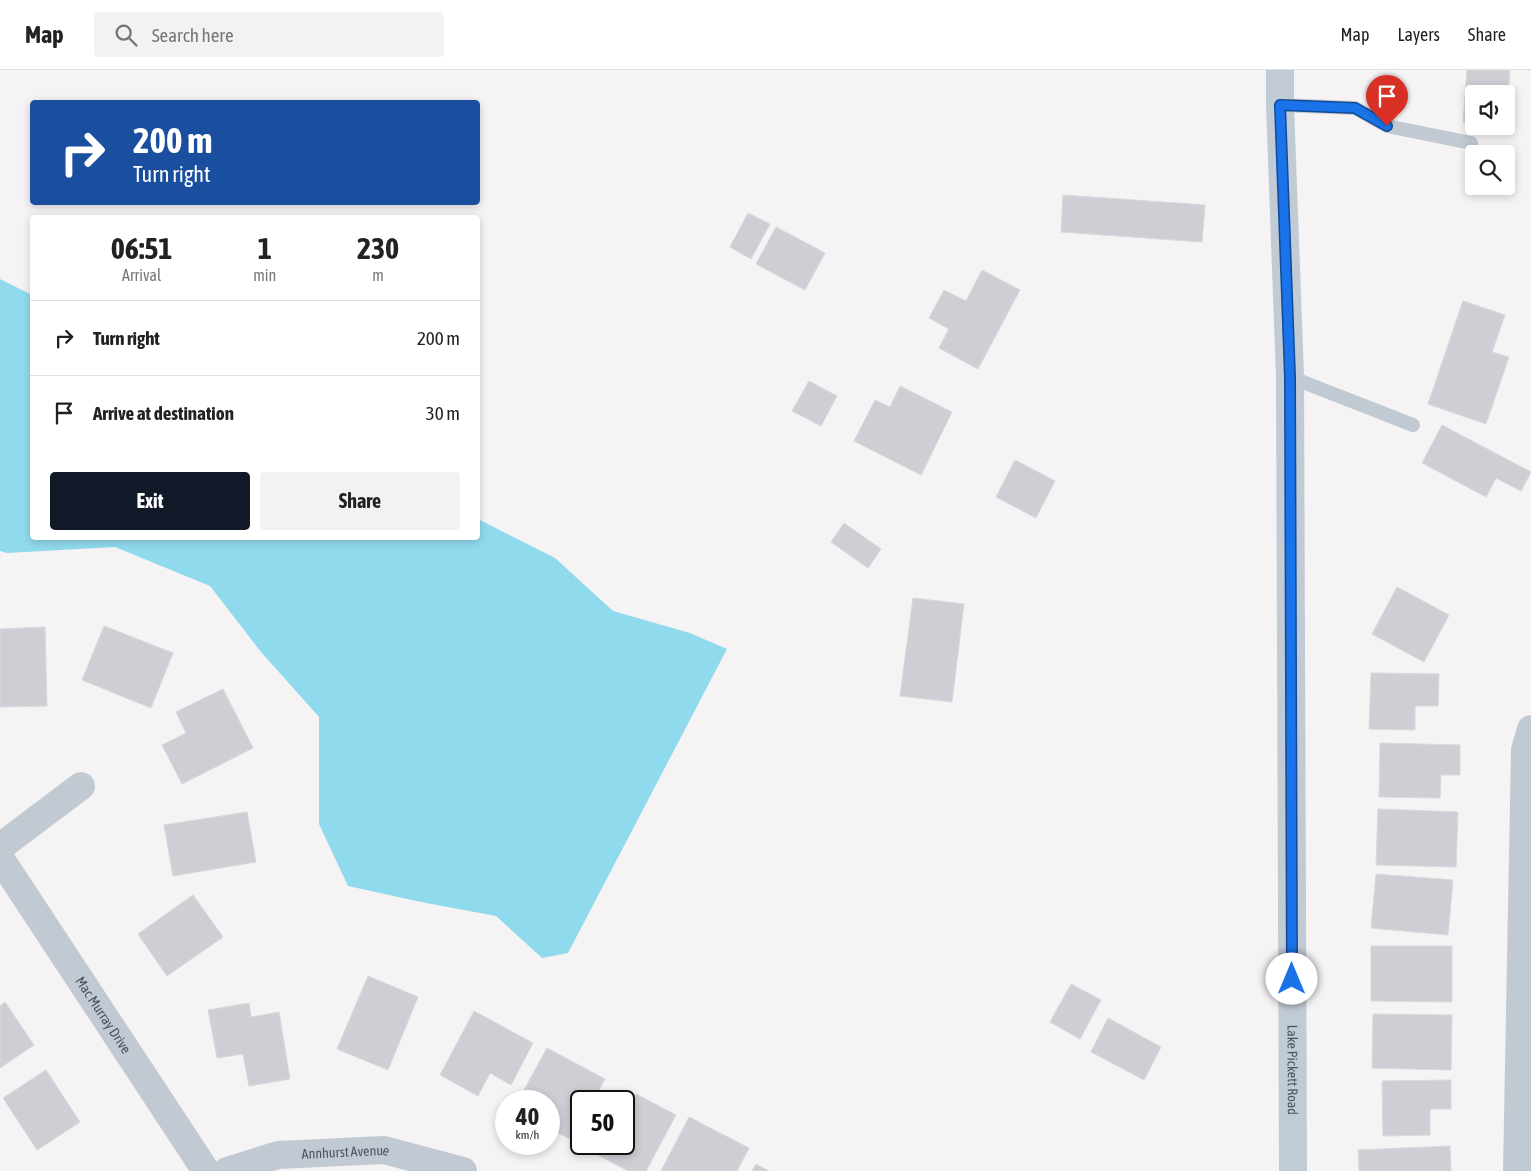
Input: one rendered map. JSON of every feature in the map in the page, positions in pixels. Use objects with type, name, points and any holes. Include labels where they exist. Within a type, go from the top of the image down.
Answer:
[{"type":"main road","name":"Lake Pickett Road","points":[[1280,70],[1290,377],[1293,1171]]},
{"type":"street","points":[[1517,1171],[1525,750],[1531,730]]},
{"type":"street","points":[[0,847],[81,786]]},
{"type":"street","name":"Mac Murray Drive","points":[[0,858],[206,1171]]},
{"type":"street","name":"Annhurst Avenue","points":[[227,1171],[278,1156],[384,1150],[463,1171]]},
{"type":"lane","points":[[1280,105],[1355,108],[1387,126],[1471,143]]},
{"type":"lane","points":[[1290,377],[1413,425]]},
{"type":"water","points":[[0,279],[30,294],[30,540],[480,540],[480,520],[555,558],[613,611],[690,633],[727,649],[568,953],[542,958],[496,916],[348,886],[319,824],[319,717],[261,652],[210,586],[115,547],[7,553],[0,551]]},
{"type":"building","points":[[1467,70],[1510,70],[1509,85],[1466,85]]},
{"type":"building","points":[[1465,96],[1465,122],[1463,122]]},
{"type":"building","points":[[1063,195],[1205,205],[1202,242],[1061,232]]},
{"type":"building","points":[[748,213],[770,224],[751,259],[730,247]]},
{"type":"building","points":[[776,227],[825,253],[805,290],[756,264]]},
{"type":"building","points":[[982,270],[1020,290],[978,369],[939,348],[949,329],[929,318],[944,290],[966,301]]},
{"type":"building","points":[[1463,301],[1505,315],[1492,352],[1509,357],[1486,424],[1428,404]]},
{"type":"building","points":[[809,381],[837,396],[821,426],[792,411]]},
{"type":"building","points":[[900,386],[952,412],[921,475],[854,441],[875,400],[890,407]]},
{"type":"building","points":[[1442,425],[1531,472],[1521,491],[1496,478],[1486,497],[1422,463]]},
{"type":"building","points":[[1015,460],[1055,481],[1036,518],[996,497]]},
{"type":"building","points":[[844,523],[881,549],[868,568],[831,542]]},
{"type":"building","points":[[1397,587],[1449,615],[1424,662],[1372,634]]},
{"type":"building","points":[[913,598],[964,604],[952,702],[900,696]]},
{"type":"building","points":[[104,626],[173,653],[151,708],[82,680]]},
{"type":"building","points":[[45,627],[47,706],[0,707],[0,629]]},
{"type":"building","points":[[1371,673],[1439,674],[1438,706],[1415,706],[1415,730],[1369,729]]},
{"type":"building","points":[[223,689],[253,748],[182,784],[162,745],[186,733],[176,712]]},
{"type":"building","points":[[1380,743],[1460,745],[1460,775],[1441,775],[1440,798],[1379,797]]},
{"type":"building","points":[[1378,809],[1458,812],[1456,867],[1376,865]]},
{"type":"building","points":[[247,812],[256,862],[173,876],[164,825]]},
{"type":"building","points":[[1376,874],[1453,880],[1448,935],[1371,928]]},
{"type":"building","points":[[193,895],[223,937],[167,976],[138,934]]},
{"type":"building","points":[[1371,946],[1452,946],[1452,1002],[1371,1001]]},
{"type":"building","points":[[368,976],[418,997],[388,1070],[337,1049]]},
{"type":"building","points":[[1071,984],[1101,1000],[1080,1039],[1050,1022]]},
{"type":"building","points":[[5,1002],[34,1045],[0,1068],[0,1006]]},
{"type":"building","points":[[249,1003],[251,1017],[279,1012],[290,1079],[249,1086],[243,1054],[217,1058],[208,1010]]},
{"type":"building","points":[[474,1011],[533,1043],[511,1085],[490,1073],[478,1096],[440,1075]]},
{"type":"building","points":[[1373,1014],[1452,1015],[1451,1070],[1372,1068]]},
{"type":"building","points":[[1108,1018],[1161,1047],[1144,1080],[1091,1052]]},
{"type":"building","points":[[547,1048],[605,1079],[599,1090],[570,1090],[570,1139],[560,1134],[560,1090],[524,1090]]},
{"type":"building","points":[[46,1070],[80,1122],[37,1150],[3,1098]]},
{"type":"building","points":[[1451,1080],[1451,1109],[1430,1109],[1430,1135],[1383,1136],[1382,1081]]},
{"type":"building","points":[[636,1094],[676,1115],[646,1171],[628,1171],[598,1155],[635,1155]]},
{"type":"building","points":[[689,1117],[749,1148],[737,1171],[661,1171]]},
{"type":"building","points":[[1450,1146],[1451,1171],[1359,1171],[1358,1150]]},
{"type":"building","points":[[756,1164],[769,1171],[752,1171]]},
{"type":"route","points":[[1292,979],[1290,377],[1280,105],[1355,108],[1387,126]]}]
